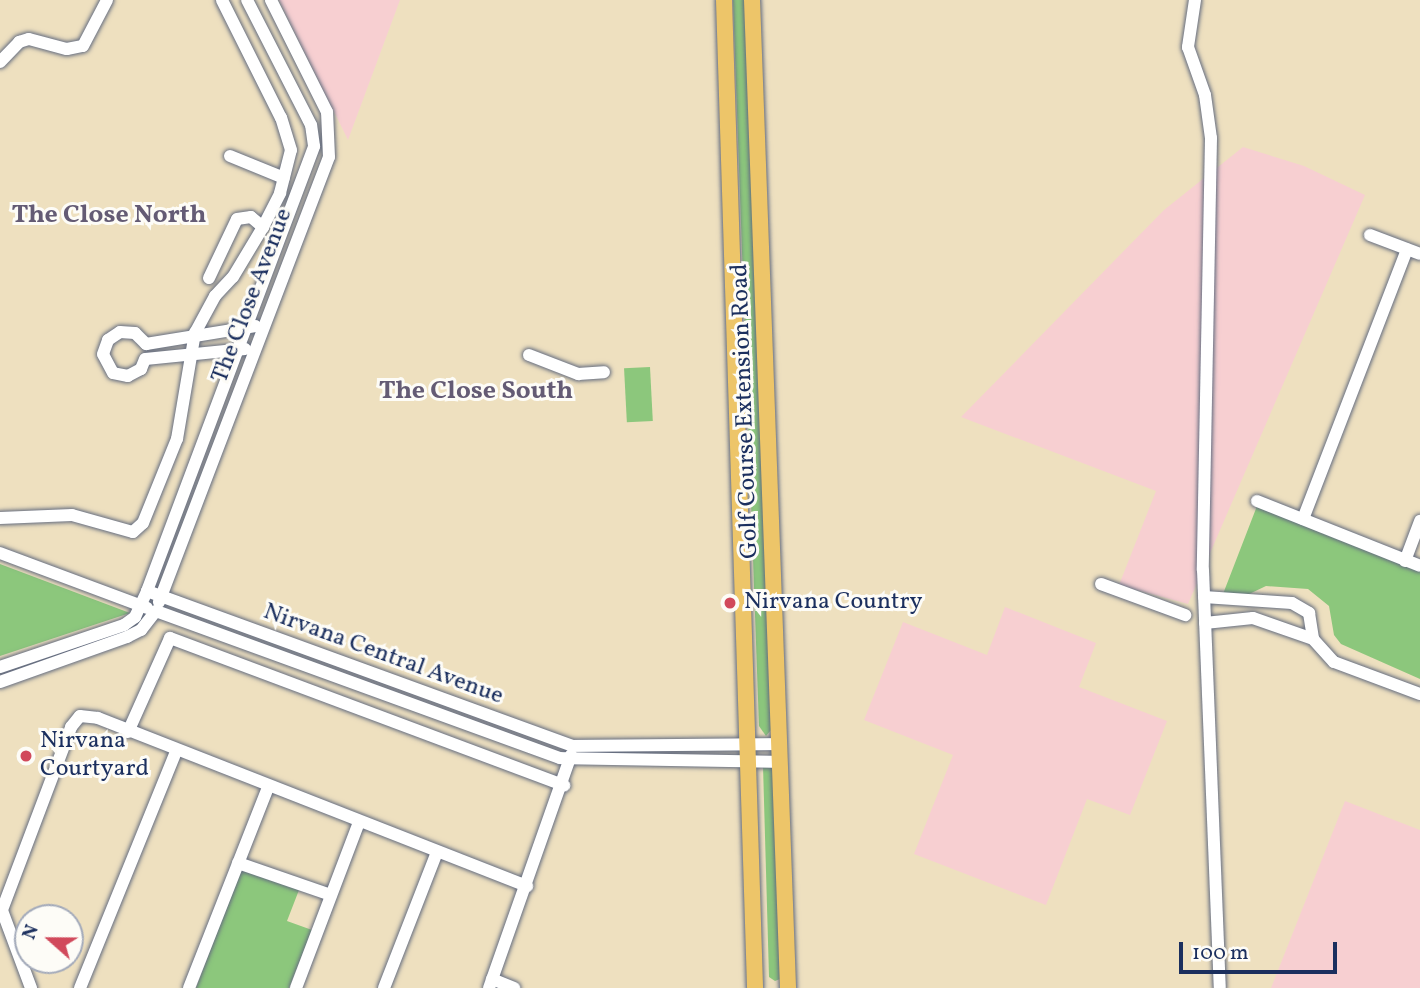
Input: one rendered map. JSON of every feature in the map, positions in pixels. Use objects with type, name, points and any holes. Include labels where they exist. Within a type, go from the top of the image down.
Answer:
[{"type":"main road","name":"Golf Course Extension Road","points":[[724,0],[755,988]]},
{"type":"main road","name":"Golf Course Extension Road","points":[[752,0],[789,988]]},
{"type":"street","points":[[0,62],[19,42],[29,40],[66,49],[83,46],[107,0]]},
{"type":"street","points":[[0,518],[72,515],[134,532],[143,523],[177,439],[195,333],[215,296],[233,277],[264,227],[284,178],[291,150],[281,118],[222,0]]},
{"type":"street","points":[[247,0],[311,125],[314,146],[331,144]]},
{"type":"street","name":"The Close Avenue","points":[[156,611],[313,200],[331,144],[326,109],[271,0]]},
{"type":"street","points":[[1195,0],[1188,47],[1205,95],[1211,138],[1204,597],[1220,988]]},
{"type":"street","name":"The Close Avenue","points":[[147,591],[299,195],[314,146]]},
{"type":"street","points":[[230,156],[284,178]]},
{"type":"street","points":[[299,195],[313,200]]},
{"type":"street","points":[[209,278],[237,219],[251,217],[264,227]]},
{"type":"street","points":[[1303,519],[1414,252],[1370,235]]},
{"type":"street","points":[[280,243],[294,249]]},
{"type":"street","points":[[256,348],[203,356],[190,352],[145,359],[135,374],[120,376],[108,368],[103,354],[108,340],[120,332],[135,333],[145,344],[195,333],[265,324]]},
{"type":"street","points":[[529,355],[578,374],[604,372]]},
{"type":"street","points":[[1256,501],[1420,566]]},
{"type":"street","points":[[1405,561],[1420,521]]},
{"type":"street","name":"Nirvana Central Avenue","points":[[0,553],[574,760],[746,755],[781,744]]},
{"type":"street","points":[[1101,584],[1185,615]]},
{"type":"street","points":[[0,667],[124,625],[135,617],[147,591]]},
{"type":"street","name":"Nirvana Central Avenue","points":[[147,591],[580,746],[746,755],[781,762]]},
{"type":"street","points":[[1204,597],[1292,603],[1309,613],[1313,639]]},
{"type":"street","points":[[0,682],[127,637],[141,630],[156,611]]},
{"type":"street","points":[[1205,623],[1253,618],[1313,639],[1334,662],[1420,694]]},
{"type":"street","points":[[128,732],[170,638],[565,783]]},
{"type":"street","points":[[31,988],[1,907],[74,721],[87,716],[527,886]]},
{"type":"street","points":[[514,988],[491,984],[580,746]]},
{"type":"street","points":[[80,988],[176,752]]},
{"type":"street","points":[[190,988],[268,787]]},
{"type":"street","points":[[296,988],[359,822]]},
{"type":"street","points":[[384,988],[437,852]]},
{"type":"street","points":[[238,863],[331,895]]},
{"type":"shaded area","points":[[279,0],[400,0],[348,140]]},
{"type":"shaded area","points":[[1243,147],[1304,166],[1365,195],[1188,604],[1119,585],[1156,491],[961,417],[1164,210]]},
{"type":"shaded area","points":[[1005,607],[1096,643],[1079,687],[1167,721],[1130,815],[1087,799],[1046,905],[914,854],[953,755],[864,720],[903,622],[987,655]]},
{"type":"shaded area","points":[[1345,801],[1420,830],[1420,988],[1271,988]]},
{"type":"green space","points":[[733,0],[745,0],[771,730],[766,736],[759,726]]},
{"type":"green space","points":[[650,367],[653,421],[627,422],[624,368]]},
{"type":"green space","points":[[1257,506],[1420,568],[1420,679],[1341,644],[1334,635],[1329,606],[1308,589],[1266,586],[1245,596],[1223,594]]},
{"type":"green space","points":[[0,564],[130,613],[0,656]]},
{"type":"green space","points":[[763,766],[773,768],[780,979],[775,981],[769,977]]},
{"type":"green space","points":[[241,869],[299,890],[287,921],[312,930],[289,988],[196,988]]},
{"type":"place","name":"Nirvana Country","points":[[730,603]]},
{"type":"place","name":"Nirvana Courtyard","points":[[26,756]]},
{"type":"district","name":"The Close North","points":[[109,216]]},
{"type":"district","name":"The Close South","points":[[476,392]]}]
